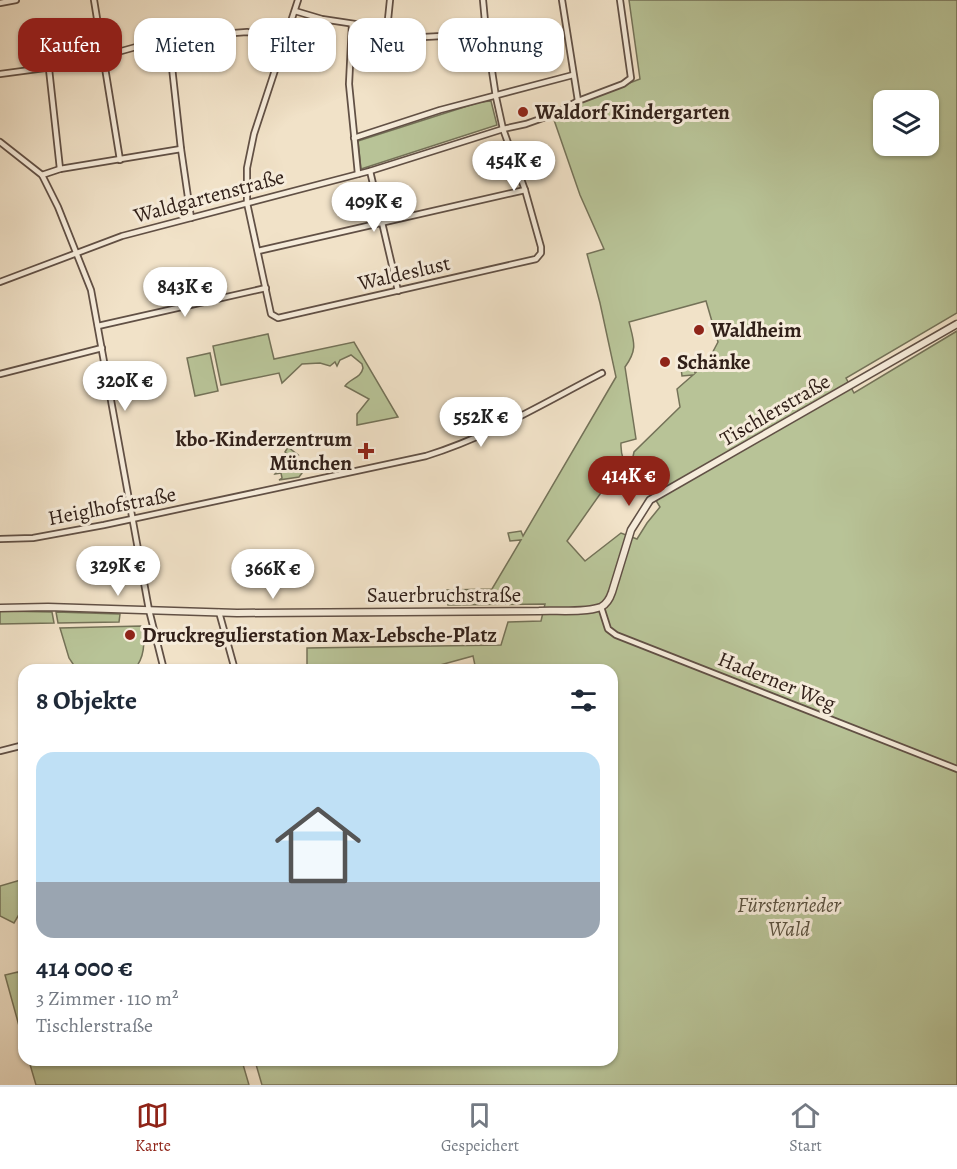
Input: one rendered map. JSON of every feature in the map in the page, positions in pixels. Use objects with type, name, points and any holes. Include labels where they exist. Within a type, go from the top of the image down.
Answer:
[{"type":"street","points":[[0,3],[16,0]]},
{"type":"street","points":[[94,0],[97,18]]},
{"type":"street","points":[[293,18],[298,0]]},
{"type":"street","points":[[389,18],[390,0]]},
{"type":"street","points":[[483,0],[485,18]]},
{"type":"street","points":[[562,0],[578,101]]},
{"type":"street","name":"Waldgartenstraße","points":[[0,282],[122,236],[370,171],[503,129],[526,124],[623,84],[631,78],[621,0]]},
{"type":"street","points":[[295,11],[348,23]]},
{"type":"street","points":[[0,74],[20,72]]},
{"type":"street","points":[[49,72],[60,170]]},
{"type":"street","points":[[107,72],[120,160]]},
{"type":"street","points":[[173,72],[191,218]]},
{"type":"street","points":[[99,326],[266,288],[247,203],[247,168],[254,134],[274,72]]},
{"type":"street","points":[[349,72],[357,174]]},
{"type":"street","points":[[258,251],[525,190],[503,129],[492,72]]},
{"type":"street","points":[[354,138],[440,110],[573,75]]},
{"type":"street","points":[[0,142],[42,175],[58,207],[91,290],[149,610],[162,664]]},
{"type":"street","points":[[42,175],[181,149]]},
{"type":"street","points":[[370,171],[398,291]]},
{"type":"street","name":"Waldeslust","points":[[266,288],[271,314],[278,318],[536,260],[541,253],[525,190]]},
{"type":"street","name":"Tischlerstraße","points":[[601,607],[609,600],[631,530],[650,500],[957,324]]},
{"type":"street","points":[[0,374],[102,348]]},
{"type":"street","name":"Heiglhofstraße","points":[[0,539],[33,538],[133,519],[447,450],[491,431],[602,373]]},
{"type":"street","name":"Sauerbruchstraße","points":[[0,608],[219,612],[530,611],[601,607]]},
{"type":"street","name":"Haderner Weg","points":[[601,607],[608,629],[616,635],[957,770]]},
{"type":"street","points":[[219,612],[233,664]]},
{"type":"street","points":[[0,751],[18,746]]},
{"type":"green space","name":"Fürstenrieder Wald","points":[[629,0],[957,0],[957,313],[846,378],[854,393],[957,331],[957,1085],[262,1085],[256,1066],[618,1066],[618,664],[475,664],[473,656],[444,664],[307,664],[307,648],[501,645],[508,622],[541,621],[545,604],[448,605],[447,590],[492,589],[521,540],[510,541],[508,533],[521,531],[523,536],[616,377],[587,254],[604,249],[580,195],[553,117],[580,102],[640,79]],"holes":[[[706,301],[718,342],[708,361],[695,373],[693,365],[681,368],[682,376],[693,375],[677,389],[680,407],[634,452],[632,461],[660,507],[637,539],[621,533],[585,561],[567,541],[617,470],[625,481],[635,483],[625,464],[621,449],[621,443],[636,439],[625,367],[632,355],[634,345],[629,322]]]},
{"type":"green space","points":[[491,101],[497,125],[361,169],[358,141],[480,102]]},
{"type":"green space","points":[[268,334],[274,359],[354,342],[398,417],[357,425],[357,414],[369,399],[345,386],[360,374],[363,368],[362,364],[351,355],[340,360],[337,366],[335,362],[330,366],[320,363],[302,364],[282,383],[279,373],[221,385],[213,346]]},
{"type":"green space","points":[[210,353],[218,391],[195,396],[187,358]]},
{"type":"green space","points":[[288,447],[298,455],[294,456],[297,470],[301,470],[302,473],[299,477],[279,480],[282,478],[281,473],[275,474],[288,455],[285,452]]},
{"type":"green space","points":[[0,611],[52,612],[54,623],[0,624]]},
{"type":"green space","points":[[56,612],[120,614],[119,622],[58,623]]},
{"type":"green space","points":[[141,626],[144,649],[138,664],[73,664],[60,628]]},
{"type":"green space","points":[[18,881],[18,916],[14,923],[0,916],[0,886]]},
{"type":"green space","points":[[18,972],[18,1022],[5,975]]},
{"type":"green space","points":[[30,1066],[243,1066],[249,1085],[36,1085]]},
{"type":"place","name":"Waldorf Kindergarten","points":[[523,112]]},
{"type":"place","name":"Waldheim","points":[[699,330]]},
{"type":"place","name":"Schänke","points":[[665,362]]},
{"type":"place","name":"kbo-Kinderzentrum München","points":[[366,451]]},
{"type":"place","name":"Druckregulierstation Max-Lebsche-Platz","points":[[130,635]]}]
